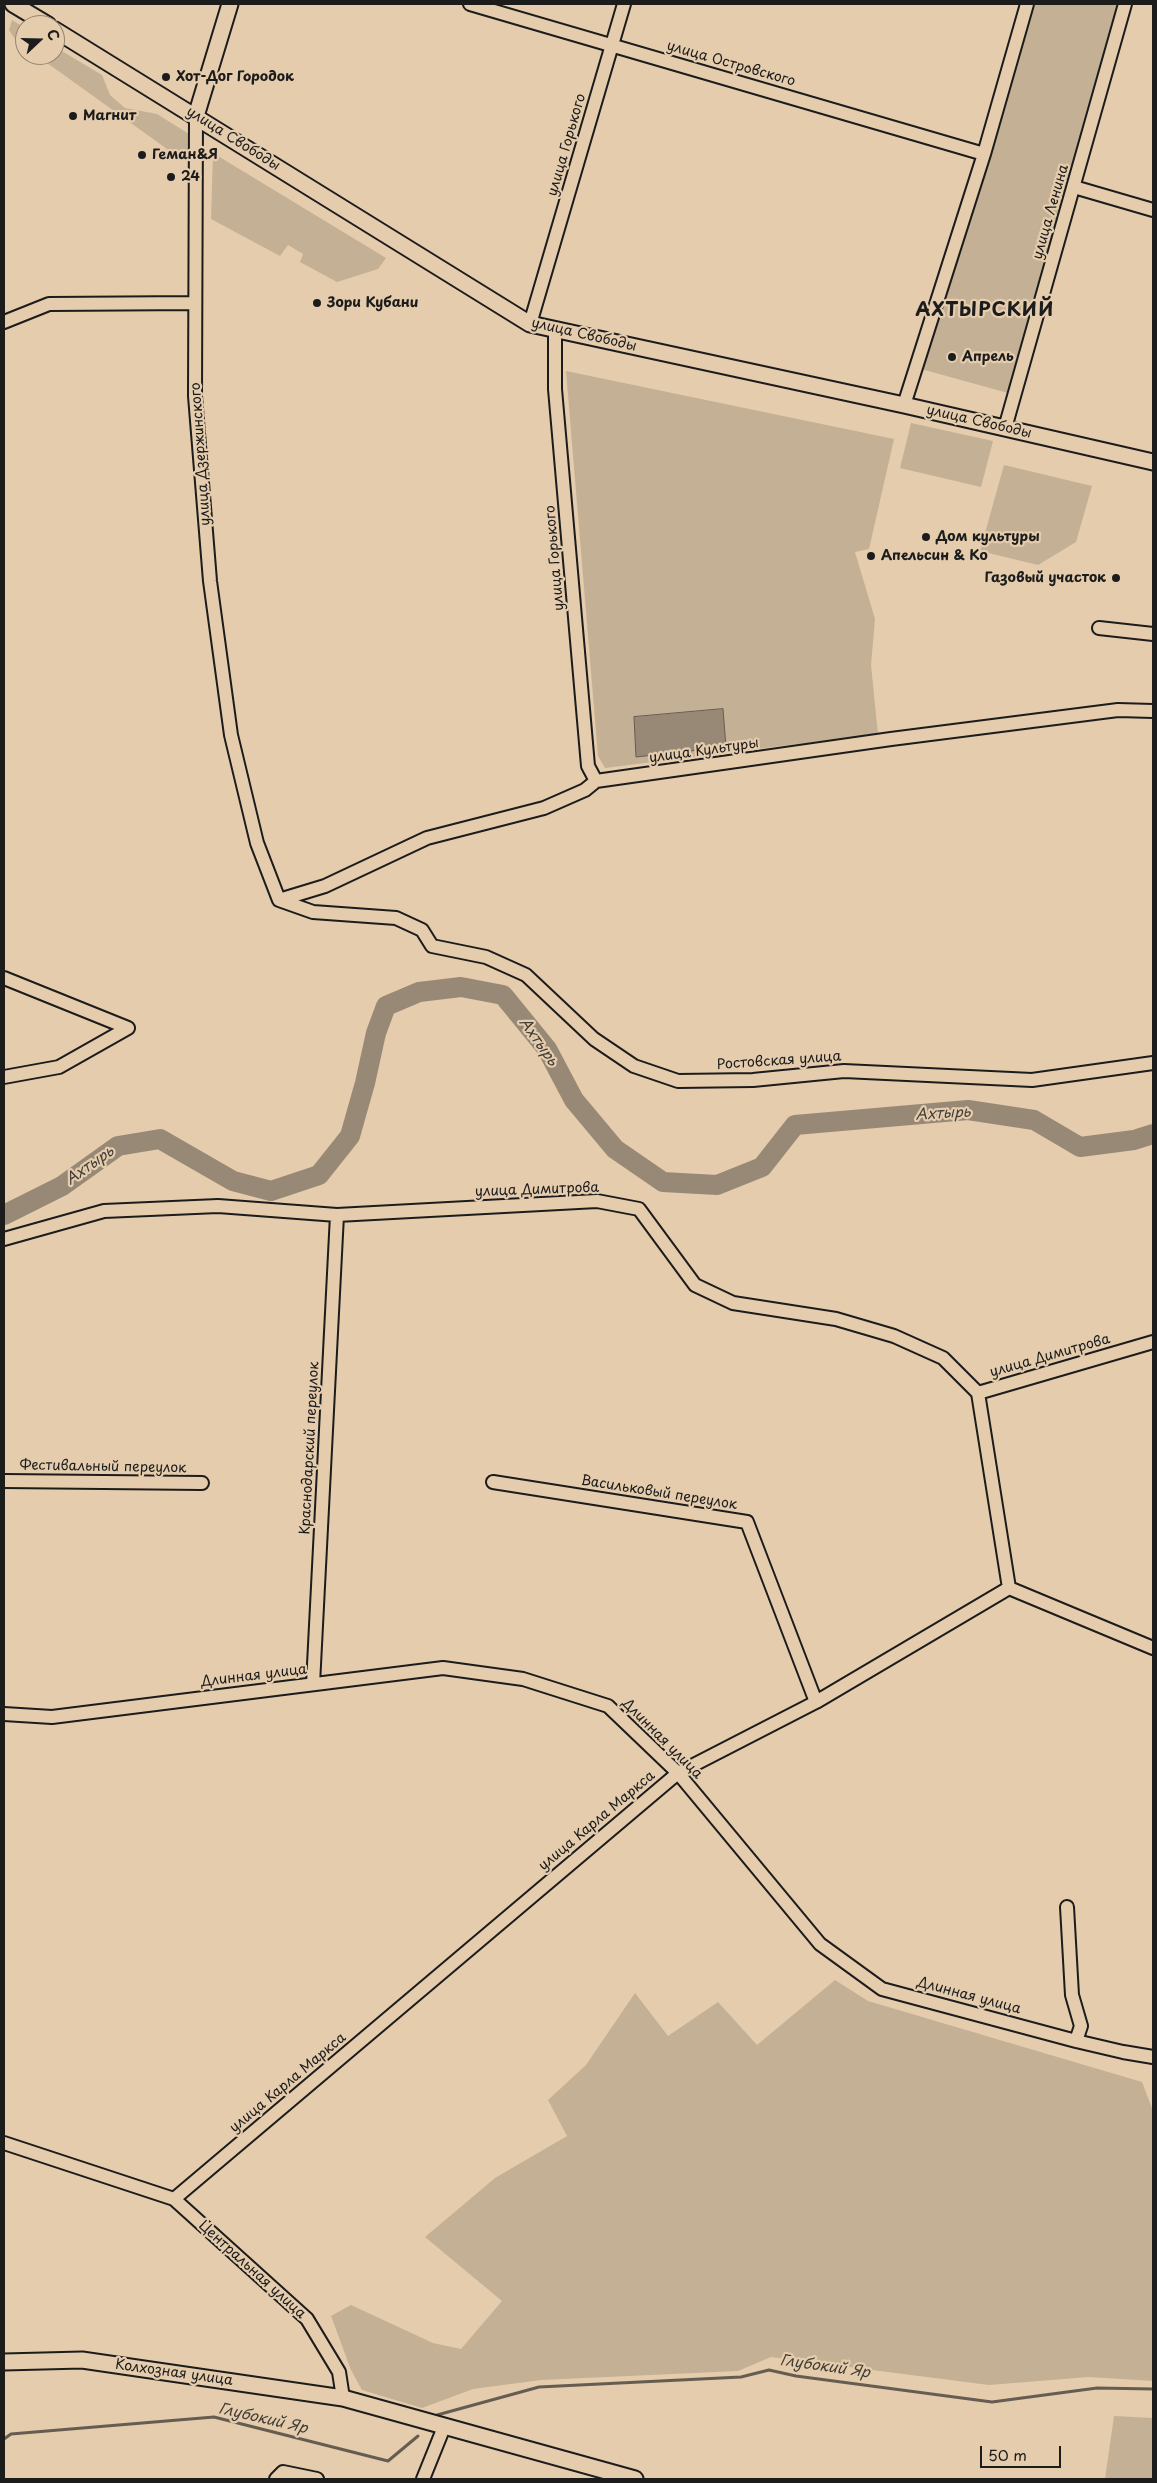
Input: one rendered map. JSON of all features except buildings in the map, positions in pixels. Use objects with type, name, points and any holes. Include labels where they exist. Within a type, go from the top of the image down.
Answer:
[{"type":"street","points":[[13,4],[31,15]]},
{"type":"street","name":"улица Дзержинского","points":[[230,4],[196,116],[195,396],[210,581],[231,734],[257,844],[279,900]]},
{"type":"street","name":"улица Островского","points":[[470,4],[984,154]]},
{"type":"street","name":"улица Горького","points":[[530,324],[624,4]]},
{"type":"street","points":[[904,405],[984,154],[1027,4]]},
{"type":"street","name":"улица Ленина","points":[[1005,428],[1125,4]]},
{"type":"street","name":"улица Свободы","points":[[65,36],[530,324],[904,405],[1153,462]]},
{"type":"street","points":[[1074,187],[1153,210]]},
{"type":"street","points":[[4,322],[49,304],[194,303]]},
{"type":"street","name":"улица Горького","points":[[555,330],[555,389],[588,766],[596,781]]},
{"type":"street","points":[[1099,628],[1153,634]]},
{"type":"street","name":"улица Культуры","points":[[279,900],[325,886],[427,838],[544,808],[584,790],[596,781],[891,739],[1118,710],[1153,711]]},
{"type":"street","name":"Ростовская улица","points":[[279,900],[313,912],[396,918],[422,930],[432,946],[486,958],[526,975],[594,1039],[634,1066],[678,1080],[753,1080],[844,1071],[1032,1080],[1153,1063]]},
{"type":"street","points":[[4,978],[128,1028],[59,1067],[4,1076]]},
{"type":"street","name":"улица Димитрова","points":[[4,1239],[104,1211],[218,1206],[336,1215],[597,1201],[639,1209],[696,1285],[733,1303],[836,1319],[894,1336],[943,1358],[978,1392],[1153,1342]]},
{"type":"street","name":"Краснодарский переулок","points":[[313,1684],[336,1215]]},
{"type":"street","points":[[978,1392],[1009,1588],[1153,1648]]},
{"type":"street","name":"Фестивальный переулок","points":[[4,1480],[202,1483]]},
{"type":"street","name":"Васильковый переулок","points":[[493,1482],[747,1522],[816,1702]]},
{"type":"street","name":"улица Карла Маркса","points":[[174,2199],[678,1773],[816,1702],[1009,1588]]},
{"type":"street","name":"Длинная улица","points":[[4,1714],[52,1717],[442,1668],[523,1679],[608,1706],[678,1773],[820,1944],[882,1988],[1076,2041],[1153,2057]]},
{"type":"street","points":[[1067,1907],[1072,1995],[1081,2026],[1076,2041]]},
{"type":"street","name":"Центральная улица","points":[[4,2143],[174,2199],[307,2319],[339,2372],[343,2398]]},
{"type":"street","name":"Колхозная улица","points":[[4,2362],[82,2360],[343,2398]]},
{"type":"street","points":[[343,2398],[635,2479]]},
{"type":"street","points":[[423,2479],[444,2427]]},
{"type":"street","points":[[276,2479],[283,2472],[316,2479]]},
{"type":"shaded area","points":[[1032,4],[1119,4],[1008,393],[921,369]]},
{"type":"shaded area","points":[[12,20],[15,22],[15,39],[9,30]]},
{"type":"shaded area","points":[[65,53],[102,75],[110,95],[125,108],[157,114],[189,134],[189,155],[174,154],[50,65],[65,65]]},
{"type":"shaded area","points":[[213,153],[386,258],[378,269],[337,282],[300,262],[303,254],[288,245],[280,256],[211,219]]},
{"type":"shaded area","points":[[566,371],[894,439],[869,549],[855,552],[875,619],[871,665],[878,734],[605,768],[598,756]]},
{"type":"shaded area","points":[[911,423],[993,441],[981,487],[900,468]]},
{"type":"shaded area","points":[[1004,465],[1092,486],[1076,542],[1038,565],[980,551]]},
{"type":"shaded area","points":[[723,709],[726,747],[636,757],[634,717]]},
{"type":"shaded area","points":[[835,1980],[868,2001],[1142,2082],[1153,2111],[1153,2381],[1089,2377],[989,2385],[771,2357],[738,2371],[541,2380],[473,2389],[422,2408],[362,2390],[351,2370],[331,2316],[351,2305],[433,2343],[461,2349],[502,2301],[425,2237],[495,2178],[567,2136],[548,2100],[586,2065],[635,1993],[668,2036],[718,2002],[757,2045]]},
{"type":"shaded area","points":[[1114,2416],[1153,2418],[1153,2479],[1105,2479]]},
{"type":"waterway","name":"Ахтырь","points":[[4,1215],[62,1186],[118,1146],[160,1139],[233,1181],[271,1191],[319,1175],[350,1136],[365,1083],[376,1033],[386,1006],[419,992],[461,987],[503,995],[547,1049],[574,1100],[615,1149],[663,1182],[717,1185],[762,1167],[795,1125],[968,1110],[1034,1120],[1080,1147],[1134,1140],[1153,1134]]},
{"type":"waterway","name":"Глубокий Яр","points":[[437,2415],[539,2387],[741,2377],[769,2370],[796,2376],[992,2402],[1097,2388],[1153,2389]]},
{"type":"waterway","name":"Глубокий Яр","points":[[4,2439],[11,2434],[214,2417],[388,2461],[418,2436]]},
{"type":"place","name":"Хот-Дог Городок","points":[[166,77]]},
{"type":"place","name":"Магнит","points":[[73,116]]},
{"type":"place","name":"Геман&Я","points":[[142,155]]},
{"type":"place","name":"24","points":[[171,177]]},
{"type":"place","name":"Зори Кубани","points":[[317,303]]},
{"type":"place","name":"Апрель","points":[[952,357]]},
{"type":"place","name":"Дом культуры","points":[[926,537]]},
{"type":"place","name":"Апельсин & Ко","points":[[871,556]]},
{"type":"place","name":"Газовый участок","points":[[1116,578]]},
{"type":"district","name":"АХТЫРСКИЙ","points":[[985,311]]}]
